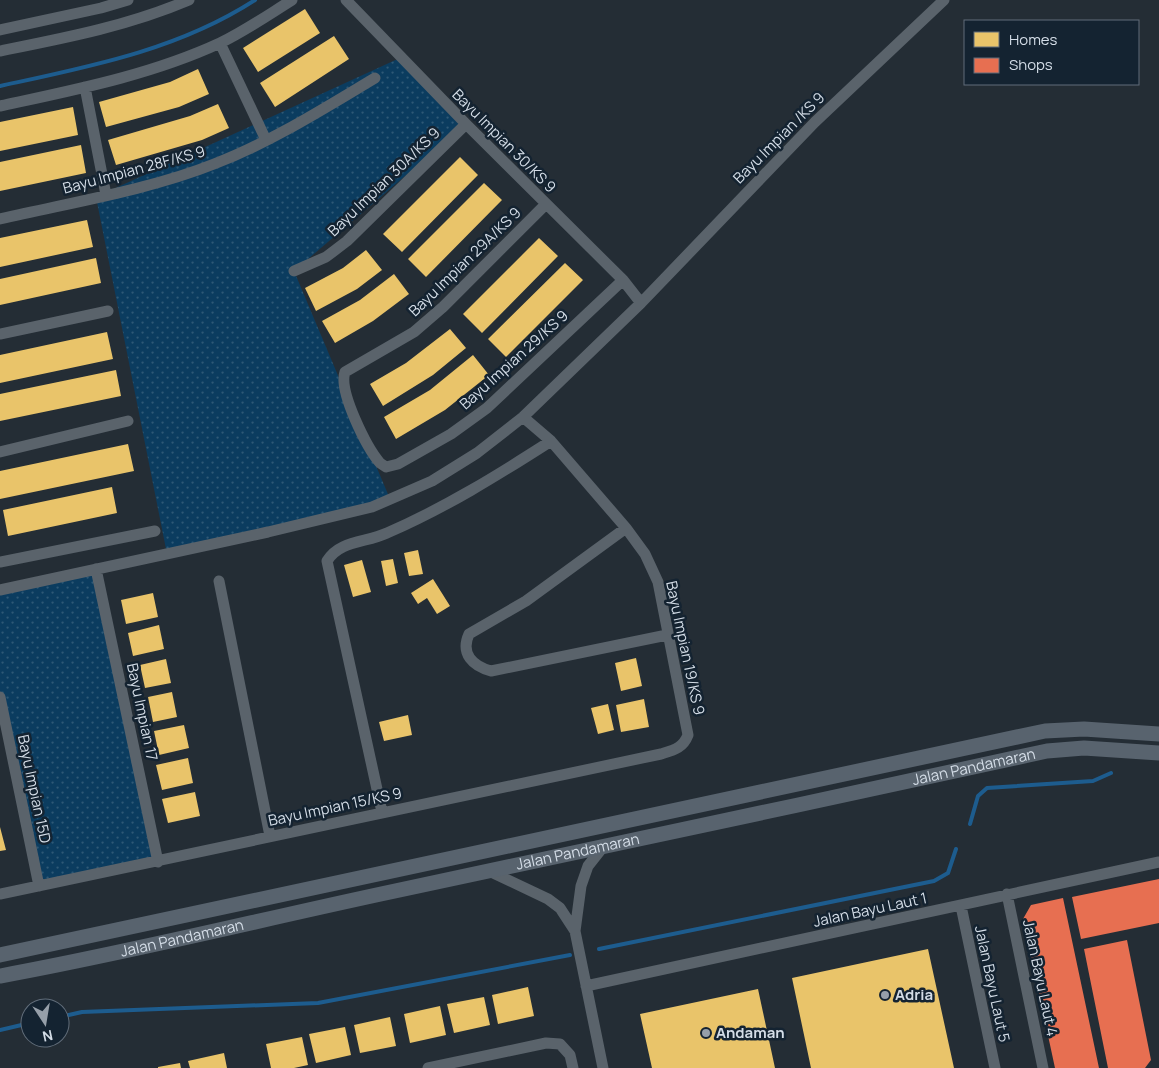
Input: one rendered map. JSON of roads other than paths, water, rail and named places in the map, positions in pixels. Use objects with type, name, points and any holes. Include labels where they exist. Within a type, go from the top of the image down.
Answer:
[{"type":"main road","name":"Jalan Pandamaran","points":[[0,955],[1045,731],[1084,729],[1159,734]]},
{"type":"main road","name":"Jalan Pandamaran","points":[[0,976],[91,959],[1047,751],[1093,749],[1159,753]]},
{"type":"street","points":[[0,30],[101,8],[128,0]]},
{"type":"street","points":[[0,51],[105,30],[189,0]]},
{"type":"street","points":[[0,106],[85,88],[179,60],[220,43],[292,0]]},
{"type":"street","name":"Bayu Impian 30/KS 9","points":[[346,0],[466,124],[623,280],[641,302]]},
{"type":"street","name":"Bayu Impian /KS 9","points":[[0,590],[268,532],[372,506],[432,481],[478,453],[523,417],[641,302],[815,122],[944,0]]},
{"type":"street","points":[[101,8],[105,30]]},
{"type":"street","points":[[220,43],[266,140]]},
{"type":"street","name":"Bayu Impian 28F/KS 9","points":[[0,219],[106,195],[214,165],[290,129],[375,78]]},
{"type":"street","points":[[85,88],[106,195]]},
{"type":"street","name":"Bayu Impian 30A/KS 9","points":[[294,271],[326,257],[347,241],[466,124]]},
{"type":"street","name":"Bayu Impian 29A/KS 9","points":[[357,423],[344,389],[342,379],[344,372],[414,332],[449,301],[546,204]]},
{"type":"street","name":"Bayu Impian 29/KS 9","points":[[357,423],[380,463],[386,467],[406,460],[451,434],[487,408],[623,280]]},
{"type":"street","points":[[0,334],[108,311]]},
{"type":"street","name":"Bayu Impian 19/KS 9","points":[[523,417],[551,441],[626,528],[645,554],[658,582],[688,735],[685,743],[677,749]]},
{"type":"street","points":[[0,452],[128,420]]},
{"type":"street","points":[[382,812],[327,561],[340,547],[384,535],[440,509],[551,441]]},
{"type":"street","points":[[626,528],[526,601],[469,634],[465,643],[468,658],[477,667],[492,671],[667,635]]},
{"type":"street","points":[[0,562],[155,531]]},
{"type":"street","name":"Bayu Impian 17","points":[[96,569],[158,862]]},
{"type":"street","points":[[219,581],[270,836]]},
{"type":"street","name":"Bayu Impian 15D","points":[[0,697],[39,886]]},
{"type":"street","name":"Bayu Impian 15/KS 9","points":[[0,894],[158,862],[270,836],[677,749]]},
{"type":"street","points":[[603,847],[588,866],[581,886],[575,930],[603,1068]]},
{"type":"street","name":"Jalan Bayu Laut 1","points":[[586,986],[1159,862]]},
{"type":"street","points":[[489,871],[548,899],[560,908],[575,930]]},
{"type":"street","name":"Jalan Bayu Laut 4","points":[[1006,894],[1043,1068]]},
{"type":"street","name":"Jalan Bayu Laut 5","points":[[961,906],[995,1068]]},
{"type":"street","points":[[428,1068],[546,1043],[560,1044],[570,1055],[573,1068]]},
{"type":"waterway","points":[[0,86],[132,55],[195,32],[255,0]]},
{"type":"waterway","points":[[970,824],[978,796],[987,788],[1093,781],[1111,773]]},
{"type":"waterway","points":[[599,949],[934,881],[948,873],[956,849]]},
{"type":"waterway","points":[[70,1015],[82,1012],[318,1003],[570,955]]},
{"type":"waterway","points":[[0,1030],[20,1025]]},
{"type":"place","name":"Adria","points":[[885,995]]},
{"type":"place","name":"Andaman","points":[[706,1033]]}]
